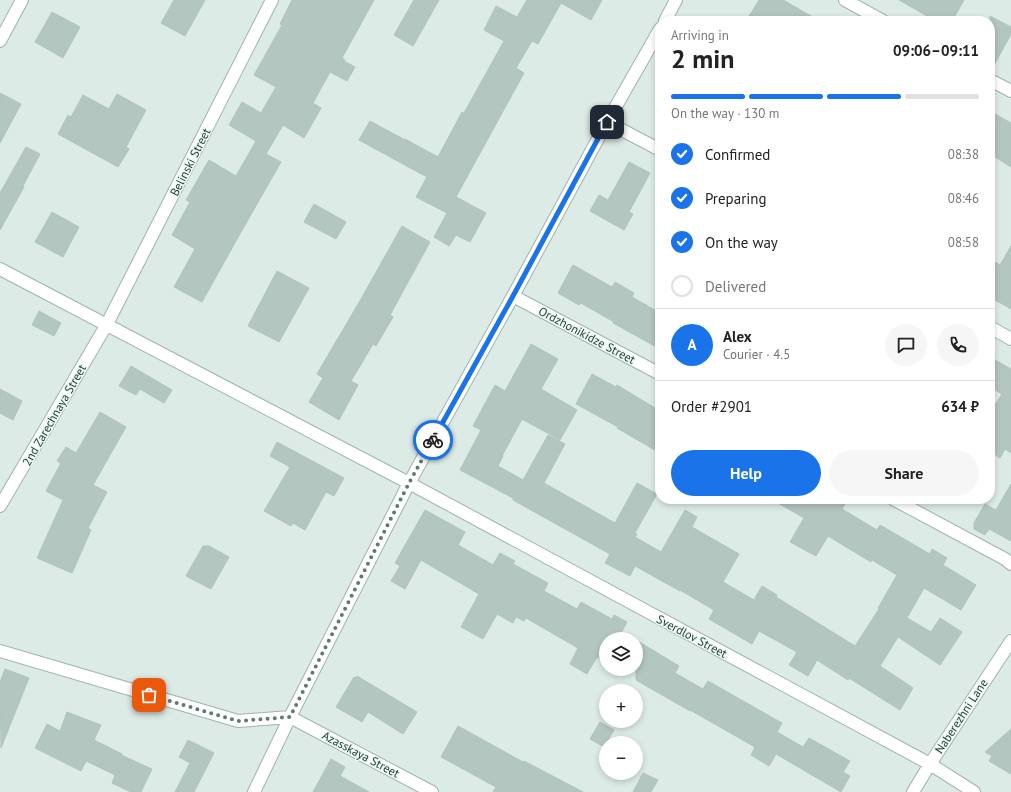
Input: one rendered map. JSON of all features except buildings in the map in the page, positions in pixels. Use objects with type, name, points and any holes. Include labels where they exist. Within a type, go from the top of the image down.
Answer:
[{"type":"street","points":[[0,41],[22,0]]},
{"type":"street","name":"Belinski Street","points":[[107,324],[272,0]]},
{"type":"street","points":[[667,16],[676,0]]},
{"type":"street","points":[[845,0],[874,16]]},
{"type":"street","points":[[254,792],[290,717],[409,483],[513,296],[607,122],[655,38]]},
{"type":"street","points":[[995,83],[1011,91]]},
{"type":"street","points":[[607,122],[655,147]]},
{"type":"street","name":"Sverdlov Street","points":[[0,268],[409,483],[930,764],[974,792]]},
{"type":"street","name":"Ordzhonikidze Street","points":[[513,296],[655,371]]},
{"type":"street","name":"2nd Zarechnaya Street","points":[[0,506],[107,324]]},
{"type":"street","points":[[995,330],[1011,339]]},
{"type":"street","points":[[902,504],[1005,559],[1011,564]]},
{"type":"street","name":"Naberezhni Lane","points":[[913,792],[1011,641]]},
{"type":"street","points":[[0,651],[238,721],[290,717]]},
{"type":"street","name":"Azasskaya Street","points":[[290,717],[432,792]]},
{"type":"way so far","points":[[149,695],[238,721],[290,717],[409,483],[433,440]]},
{"type":"route","points":[[433,440],[607,122]]}]
